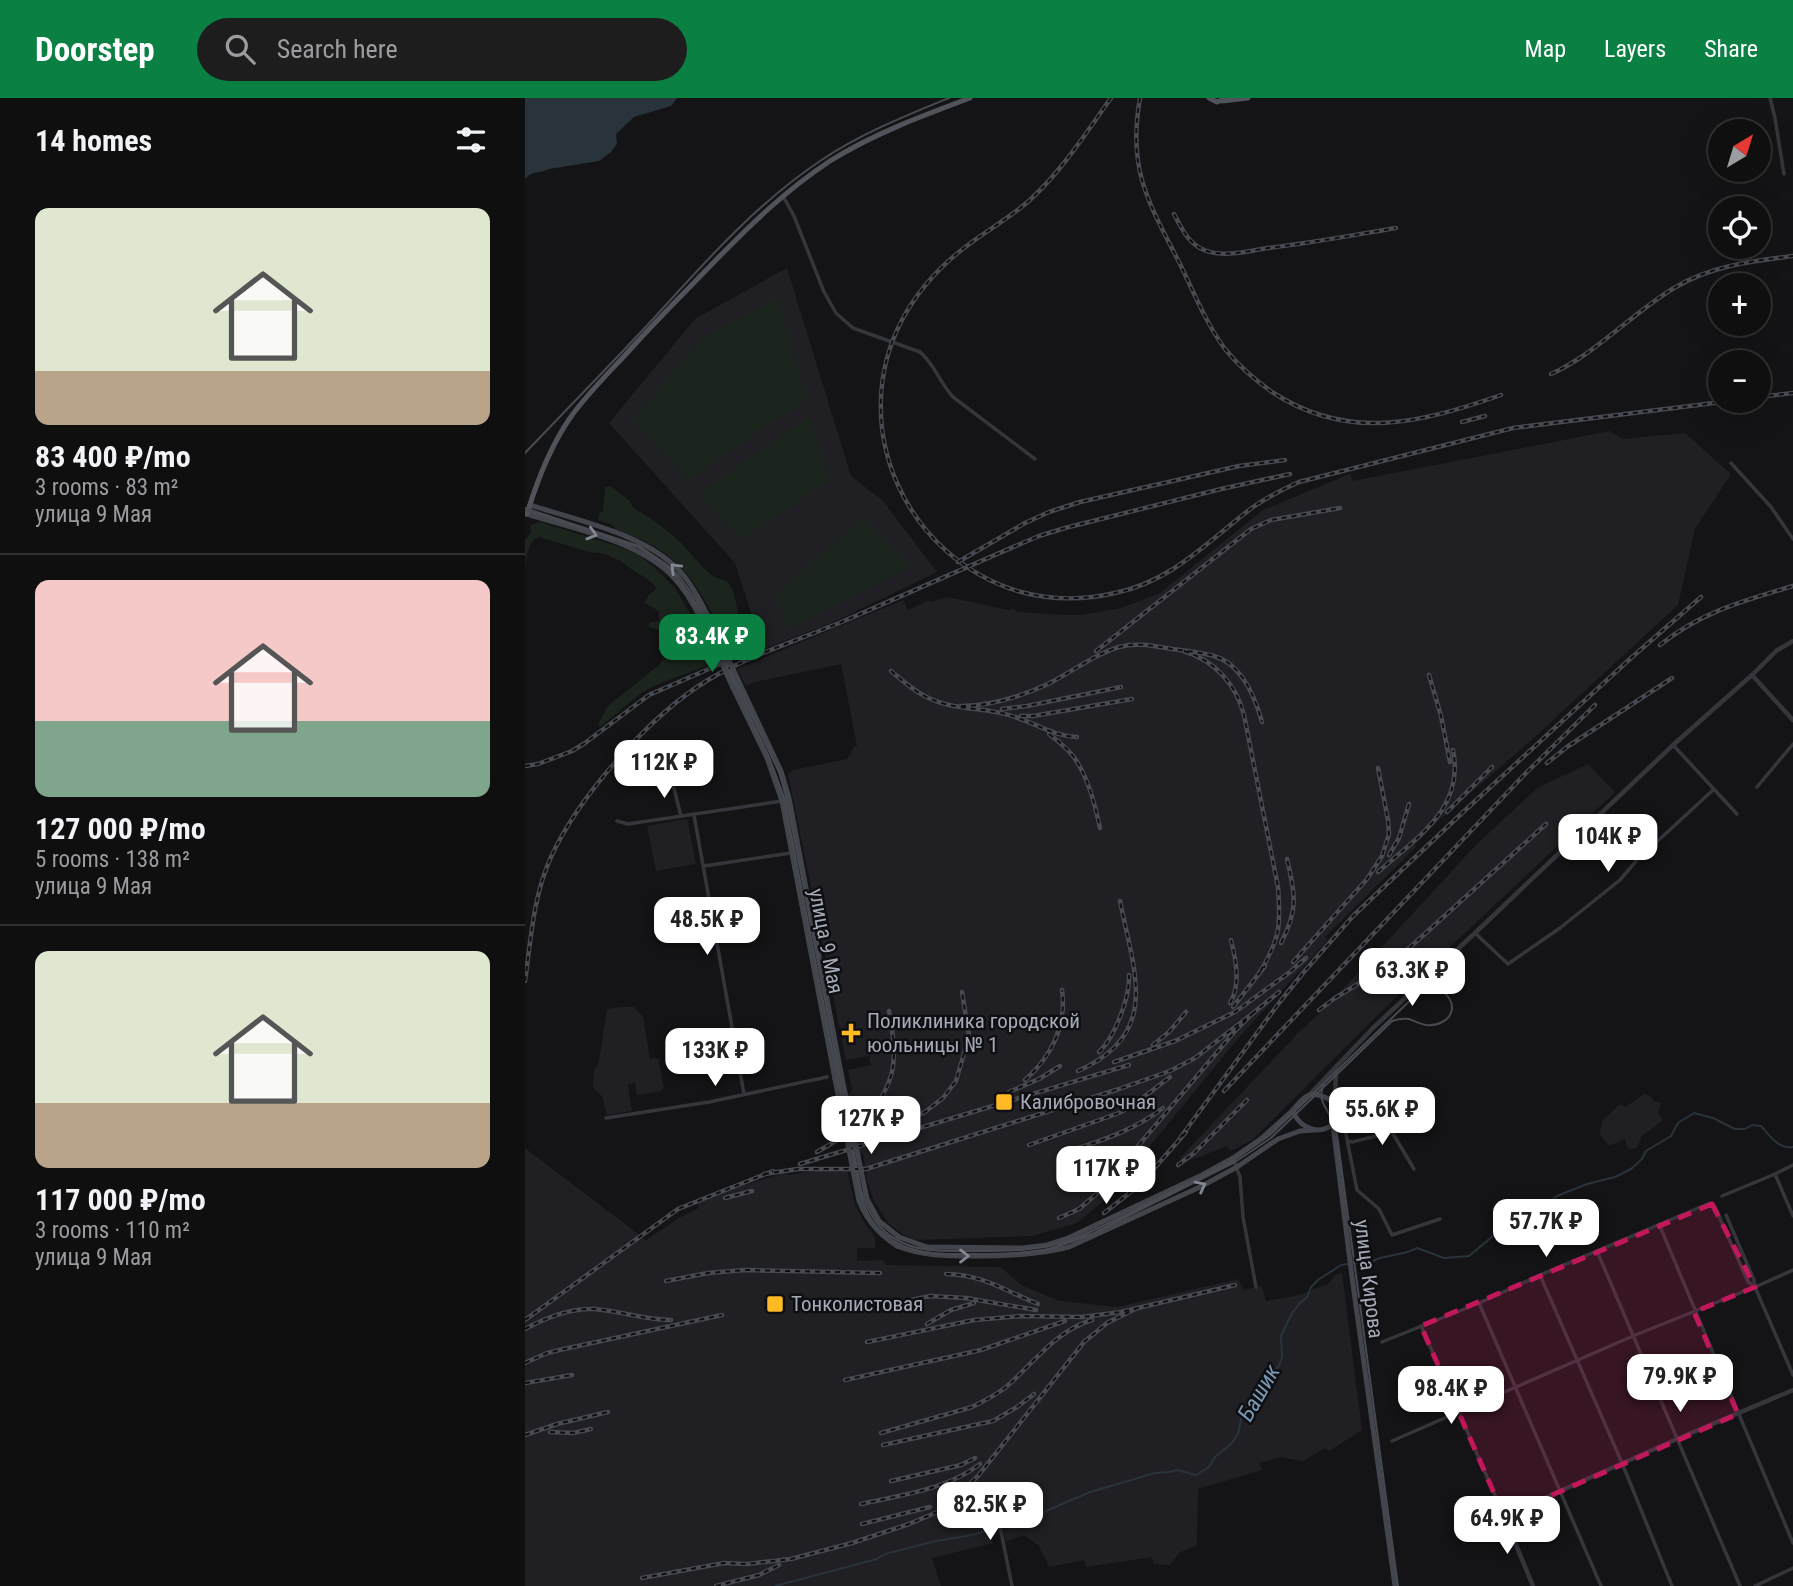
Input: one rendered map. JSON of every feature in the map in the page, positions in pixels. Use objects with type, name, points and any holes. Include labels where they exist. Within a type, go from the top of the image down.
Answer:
[{"type":"main road","points":[[526,516],[527,504],[569,419],[679,298],[752,223],[829,162],[868,139],[970,98]]},
{"type":"main road","points":[[1209,98],[1217,102],[1223,99],[1248,98]]},
{"type":"main road","name":"улица 9 Мая","points":[[527,504],[641,542],[654,550],[669,561],[693,589],[723,647],[781,771],[793,816],[859,1202],[879,1233],[897,1245],[917,1252],[943,1256],[1024,1256],[1049,1252],[1088,1240],[1200,1187],[1237,1167],[1278,1139],[1300,1131],[1316,1130]]},
{"type":"main road","name":"улица 9 Мая","points":[[526,516],[626,545],[649,557],[669,573],[686,593],[716,650],[767,758],[782,801],[839,1078],[867,1199],[879,1221],[899,1237],[927,1247],[1023,1248],[1066,1239],[1233,1158],[1262,1138],[1293,1110]]},
{"type":"main road","points":[[1334,1143],[1298,1121],[1293,1110],[1310,1094],[1328,1098],[1335,1104]]},
{"type":"main road","name":"улица Кирова","points":[[1335,1104],[1338,1113],[1333,1125],[1334,1143],[1395,1586]]},
{"type":"main road","points":[[1316,1130],[1333,1125]]},
{"type":"street","points":[[1770,98],[1784,174]]},
{"type":"street","points":[[783,196],[824,292],[836,313],[853,328],[925,356],[944,388],[953,397],[1035,459]]},
{"type":"street","points":[[1731,463],[1771,507],[1793,539]]},
{"type":"street","points":[[1310,1094],[1374,1027],[1673,745],[1752,675],[1776,650],[1793,641]]},
{"type":"street","points":[[1752,675],[1793,720]]},
{"type":"street","points":[[1756,788],[1793,744]]},
{"type":"street","points":[[1673,745],[1737,814]]},
{"type":"street","points":[[671,777],[681,816]]},
{"type":"street","points":[[1475,933],[1508,964],[1620,880],[1637,860],[1713,790]]},
{"type":"street","points":[[617,821],[628,824],[782,801]]},
{"type":"street","points":[[694,815],[744,1094]]},
{"type":"street","points":[[704,866],[800,851]]},
{"type":"street","points":[[1335,1104],[1336,1068]]},
{"type":"street","points":[[606,1118],[709,1102],[827,1077]]},
{"type":"street","points":[[1336,1118],[1345,1129],[1357,1189],[1379,1209],[1392,1235],[1440,1219]]},
{"type":"street","points":[[1348,1141],[1392,1132],[1414,1170]]},
{"type":"street","points":[[1233,1158],[1240,1177],[1256,1287]]},
{"type":"street","points":[[1722,1196],[1793,1165]]},
{"type":"street","points":[[1775,1174],[1793,1216]]},
{"type":"street","points":[[1382,1342],[1479,1303],[1706,1203],[1713,1204],[1748,1282],[1755,1287]]},
{"type":"street","points":[[1726,1215],[1793,1375]]},
{"type":"street","points":[[1659,1224],[1793,1543]]},
{"type":"street","points":[[1725,1230],[1731,1227]]},
{"type":"street","points":[[1597,1251],[1740,1586]]},
{"type":"street","points":[[1392,1441],[1793,1270]]},
{"type":"street","points":[[1540,1275],[1672,1586]]},
{"type":"street","points":[[1479,1303],[1601,1586]]},
{"type":"street","points":[[1421,1326],[1533,1586]]},
{"type":"street","points":[[1474,1525],[1504,1516],[1793,1390]]},
{"type":"street","points":[[993,1492],[1012,1586]]},
{"type":"street","points":[[1755,1586],[1793,1568]]},
{"type":"highlighted area","points":[[1712,1204],[1755,1287],[1694,1312],[1738,1414],[1504,1516],[1421,1326]]},
{"type":"shaded area","points":[[525,98],[677,98],[671,106],[634,117],[616,134],[617,144],[611,152],[599,161],[549,169],[530,174],[525,179]]},
{"type":"shaded area","points":[[787,268],[851,476],[883,501],[937,572],[834,622],[763,649],[735,563],[609,423],[695,319]]},
{"type":"shaded area","points":[[777,297],[806,399],[688,480],[634,420],[698,342]]},
{"type":"shaded area","points":[[809,417],[830,480],[741,540],[699,493]]},
{"type":"shaded area","points":[[1610,431],[1623,439],[1685,433],[1731,474],[1695,529],[1678,605],[1527,744],[1414,842],[1416,847],[1325,937],[1328,940],[1235,1042],[1113,1193],[1077,1223],[1032,1236],[915,1240],[888,1223],[874,1201],[867,1180],[863,1153],[849,1157],[840,1094],[847,1097],[852,1089],[848,1070],[871,1065],[869,1056],[846,1060],[788,774],[793,770],[847,759],[857,746],[841,664],[746,686],[737,669],[903,600],[908,610],[929,600],[930,602],[947,597],[1009,610],[1014,608],[1017,612],[1062,615],[1081,615],[1121,608],[1160,593],[1263,510],[1350,474],[1353,481]]},
{"type":"shaded area","points":[[610,486],[630,501],[633,508],[673,536],[708,572],[730,584],[744,628],[758,638],[754,646],[733,654],[707,604],[681,567],[652,545],[598,520],[603,511],[605,487]]},
{"type":"shaded area","points":[[863,519],[910,566],[787,629],[776,594]]},
{"type":"shaded area","points":[[540,522],[623,548],[639,555],[653,566],[675,588],[714,663],[649,689],[600,726],[598,724],[608,706],[659,665],[666,644],[674,636],[649,627],[650,622],[659,621],[659,611],[644,603],[657,588],[620,560],[539,537],[531,545],[525,565],[525,540],[531,533],[531,525]]},
{"type":"shaded area","points":[[1588,764],[1615,792],[1388,1005],[1252,1140],[1231,1151],[1227,1146],[1183,1163],[1180,1158],[1299,1032],[1346,992],[1343,989],[1476,845],[1537,788]]},
{"type":"shaded area","points":[[687,819],[696,864],[656,871],[647,826]]},
{"type":"shaded area","points":[[634,1007],[643,1017],[650,1059],[658,1058],[664,1088],[661,1091],[637,1095],[635,1083],[628,1084],[632,1111],[607,1115],[602,1096],[593,1088],[594,1070],[599,1062],[607,1009]]},
{"type":"shaded area","points":[[1645,1094],[1652,1097],[1653,1101],[1661,1103],[1658,1112],[1663,1120],[1642,1136],[1637,1148],[1628,1149],[1625,1139],[1609,1146],[1600,1134],[1602,1121],[1618,1106],[1622,1104],[1625,1107]]},
{"type":"shaded area","points":[[525,1148],[646,1240],[699,1208],[697,1203],[784,1173],[788,1175],[835,1168],[839,1172],[847,1169],[855,1205],[875,1237],[875,1248],[857,1248],[857,1261],[883,1260],[886,1265],[1000,1267],[1023,1286],[1060,1301],[1117,1307],[1238,1279],[1244,1290],[1262,1286],[1266,1301],[1295,1296],[1328,1284],[1335,1275],[1342,1273],[1362,1430],[1329,1451],[1325,1448],[1303,1461],[1280,1457],[1260,1463],[1262,1470],[1198,1489],[1197,1545],[1179,1553],[1170,1565],[1154,1564],[1152,1557],[1087,1567],[1084,1560],[1049,1567],[1039,1546],[1024,1535],[1006,1542],[1000,1520],[1010,1510],[1007,1497],[998,1491],[984,1494],[976,1503],[979,1518],[987,1520],[993,1543],[932,1558],[941,1586],[525,1586]]},
{"type":"waterway","name":"Башик","points":[[1353,1263],[1371,1262],[1417,1248],[1444,1258],[1469,1256],[1511,1221],[1538,1210],[1557,1196],[1631,1169],[1646,1151],[1671,1136],[1678,1123],[1694,1113],[1713,1118],[1735,1129],[1761,1126],[1779,1144],[1793,1147]]},
{"type":"waterway","name":"Башик","points":[[775,1586],[877,1559],[885,1554],[1018,1523],[1090,1492],[1155,1473],[1177,1470],[1196,1475],[1209,1467],[1238,1434],[1242,1414],[1259,1393],[1262,1382],[1279,1366],[1282,1357],[1281,1336],[1291,1315],[1307,1297],[1311,1287],[1341,1265],[1348,1264]]},
{"type":"tram line","points":[[525,453],[712,255],[774,196],[820,161],[851,142],[949,98]]},
{"type":"tram line","points":[[525,508],[639,546],[666,564],[679,576],[697,601],[779,772],[786,796],[861,1190],[874,1219],[897,1240],[922,1249],[939,1251],[1032,1249],[1071,1240],[1234,1160],[1270,1135],[1420,991],[1428,988],[1440,989],[1451,1002],[1451,1013],[1443,1022],[1430,1025],[1407,1019],[1392,1021],[1271,1138],[1235,1162],[1094,1233],[1066,1244],[1028,1252],[931,1253],[897,1243],[872,1221],[859,1190],[784,797],[769,757],[695,602],[665,565],[638,547],[525,510]]},
{"type":"tram line","points":[[1324,1084],[1322,1098],[1337,1135],[1398,1586]]},
{"type":"railway","points":[[1111,98],[1074,150],[1043,187],[1017,211],[958,253],[931,279],[902,320],[886,361],[881,403],[885,444],[897,484],[918,520],[946,551],[981,575],[1021,592],[1044,597],[1080,598],[1115,593],[1136,587],[1172,569],[1253,507],[1299,482],[1513,428],[1708,404]]},
{"type":"railway","points":[[1140,98],[1136,146],[1143,185],[1150,204],[1212,329],[1230,355],[1259,382],[1300,408],[1329,418],[1357,422],[1413,420],[1501,395]]},
{"type":"railway","points":[[1174,214],[1194,244],[1204,250],[1228,254],[1396,228]]},
{"type":"railway","points":[[1551,374],[1584,355],[1658,298],[1702,274],[1793,256]]},
{"type":"railway","points":[[1771,396],[1793,393]]},
{"type":"railway","points":[[1462,422],[1485,416]]},
{"type":"railway","points":[[958,562],[1025,523],[1080,502],[1239,466],[1285,460]]},
{"type":"railway","points":[[525,981],[540,887],[563,833],[598,783],[640,735],[686,695],[708,680],[758,655],[844,621],[1039,536],[1290,474]]},
{"type":"railway","points":[[1096,651],[1251,529],[1271,520],[1340,508]]},
{"type":"railway","points":[[1660,645],[1707,616],[1793,586]]},
{"type":"railway","points":[[1180,1138],[1279,1003],[1353,916],[1631,658],[1701,597]]},
{"type":"railway","points":[[961,706],[1016,697],[1048,684],[1109,650],[1139,645],[1204,654],[1224,660],[1246,683],[1262,722]]},
{"type":"railway","points":[[1184,651],[1205,661],[1223,675],[1236,693],[1244,715],[1279,900],[1278,931],[1272,950],[1260,972]]},
{"type":"railway","points":[[525,766],[572,751],[649,695],[718,665]]},
{"type":"railway","points":[[891,671],[920,694],[941,703],[1005,714],[1053,732],[1077,737]]},
{"type":"railway","points":[[1429,675],[1450,762]]},
{"type":"railway","points":[[1547,763],[1672,678]]},
{"type":"railway","points":[[1002,709],[1121,687]]},
{"type":"railway","points":[[1021,716],[1132,699]]},
{"type":"railway","points":[[1224,1091],[1524,775],[1595,705]]},
{"type":"railway","points":[[1049,734],[1068,750],[1083,772],[1100,828]]},
{"type":"railway","points":[[1378,872],[1422,834],[1445,805],[1452,789],[1455,771],[1453,750]]},
{"type":"railway","points":[[1447,812],[1492,767]]},
{"type":"railway","points":[[1293,962],[1367,879],[1382,856],[1389,834],[1378,768]]},
{"type":"railway","points":[[1389,855],[1399,838],[1409,804]]},
{"type":"railway","points":[[1319,1010],[1407,950],[1546,824]]},
{"type":"railway","points":[[1281,943],[1291,920],[1294,901],[1287,859]]},
{"type":"railway","points":[[1078,1071],[1104,1056],[1122,1039],[1132,1020],[1136,999],[1135,976],[1120,901]]},
{"type":"railway","points":[[1230,1003],[1236,980],[1231,940]]},
{"type":"railway","points":[[1114,1062],[1175,1041],[1235,1012],[1306,958]]},
{"type":"railway","points":[[1233,1007],[1265,966]]},
{"type":"railway","points":[[1099,1052],[1111,1037],[1120,1016],[1127,994],[1129,975]]},
{"type":"railway","points":[[1025,1080],[1042,1061],[1055,1040],[1062,1016],[1062,990]]},
{"type":"railway","points":[[887,1130],[925,1112],[943,1098],[956,1081],[969,1036],[962,992]]},
{"type":"railway","points":[[1252,1014],[1279,992]]},
{"type":"railway","points":[[865,1122],[884,1094],[892,1070],[894,1044],[889,1011]]},
{"type":"railway","points":[[1153,1045],[1169,1032],[1186,1012]]},
{"type":"railway","points":[[764,1174],[798,1169],[866,1169],[1119,1089],[1170,1071],[1195,1058],[1252,1014],[1100,1191],[1079,1209],[1059,1218]]},
{"type":"railway","points":[[800,1164],[1129,1065]]},
{"type":"railway","points":[[1009,1092],[1060,1066]]},
{"type":"railway","points":[[1029,1145],[1119,1113],[1170,1077]]},
{"type":"railway","points":[[1178,1165],[1194,1153],[1247,1100]]},
{"type":"railway","points":[[1072,1150],[1131,1128],[1163,1108]]},
{"type":"railway","points":[[817,1152],[858,1128],[872,1115]]},
{"type":"railway","points":[[1104,1213],[1132,1191],[1186,1132]]},
{"type":"railway","points":[[525,1320],[678,1209],[773,1171]]},
{"type":"railway","points":[[725,1198],[752,1191]]},
{"type":"railway","points":[[666,1281],[708,1273],[745,1270],[880,1273]]},
{"type":"railway","points":[[946,1274],[972,1277],[994,1284],[1038,1304]]},
{"type":"railway","points":[[867,1342],[974,1320],[1020,1316],[1082,1317],[1121,1312],[1235,1285]]},
{"type":"railway","points":[[860,1311],[930,1296],[966,1298],[1036,1310]]},
{"type":"railway","points":[[927,1324],[951,1310],[974,1303]]},
{"type":"railway","points":[[525,1329],[558,1314],[585,1309],[671,1320]]},
{"type":"railway","points":[[642,1578],[724,1563],[747,1564],[791,1559],[852,1543],[942,1510],[978,1476],[1084,1342],[1107,1323],[1135,1309]]},
{"type":"railway","points":[[525,1363],[547,1353],[722,1315]]},
{"type":"railway","points":[[881,1433],[972,1407],[1006,1387],[1067,1332],[1092,1320]]},
{"type":"railway","points":[[845,1380],[981,1350],[1065,1321]]},
{"type":"railway","points":[[525,1383],[572,1375]]},
{"type":"railway","points":[[883,1445],[993,1421],[1034,1394]]},
{"type":"railway","points":[[525,1435],[608,1412]]},
{"type":"railway","points":[[550,1432],[573,1433],[591,1429]]},
{"type":"railway","points":[[891,1481],[961,1465],[975,1458]]},
{"type":"railway","points":[[861,1504],[938,1486],[980,1464]]},
{"type":"railway","points":[[862,1524],[930,1507]]},
{"type":"railway","points":[[716,1586],[759,1575],[779,1565]]},
{"type":"place","name":"Поликлиника городской юольницы № 1","points":[[851,1033]]},
{"type":"place","name":"Калибровочная","points":[[1004,1102]]},
{"type":"place","name":"Тонколистовая","points":[[775,1304]]}]
